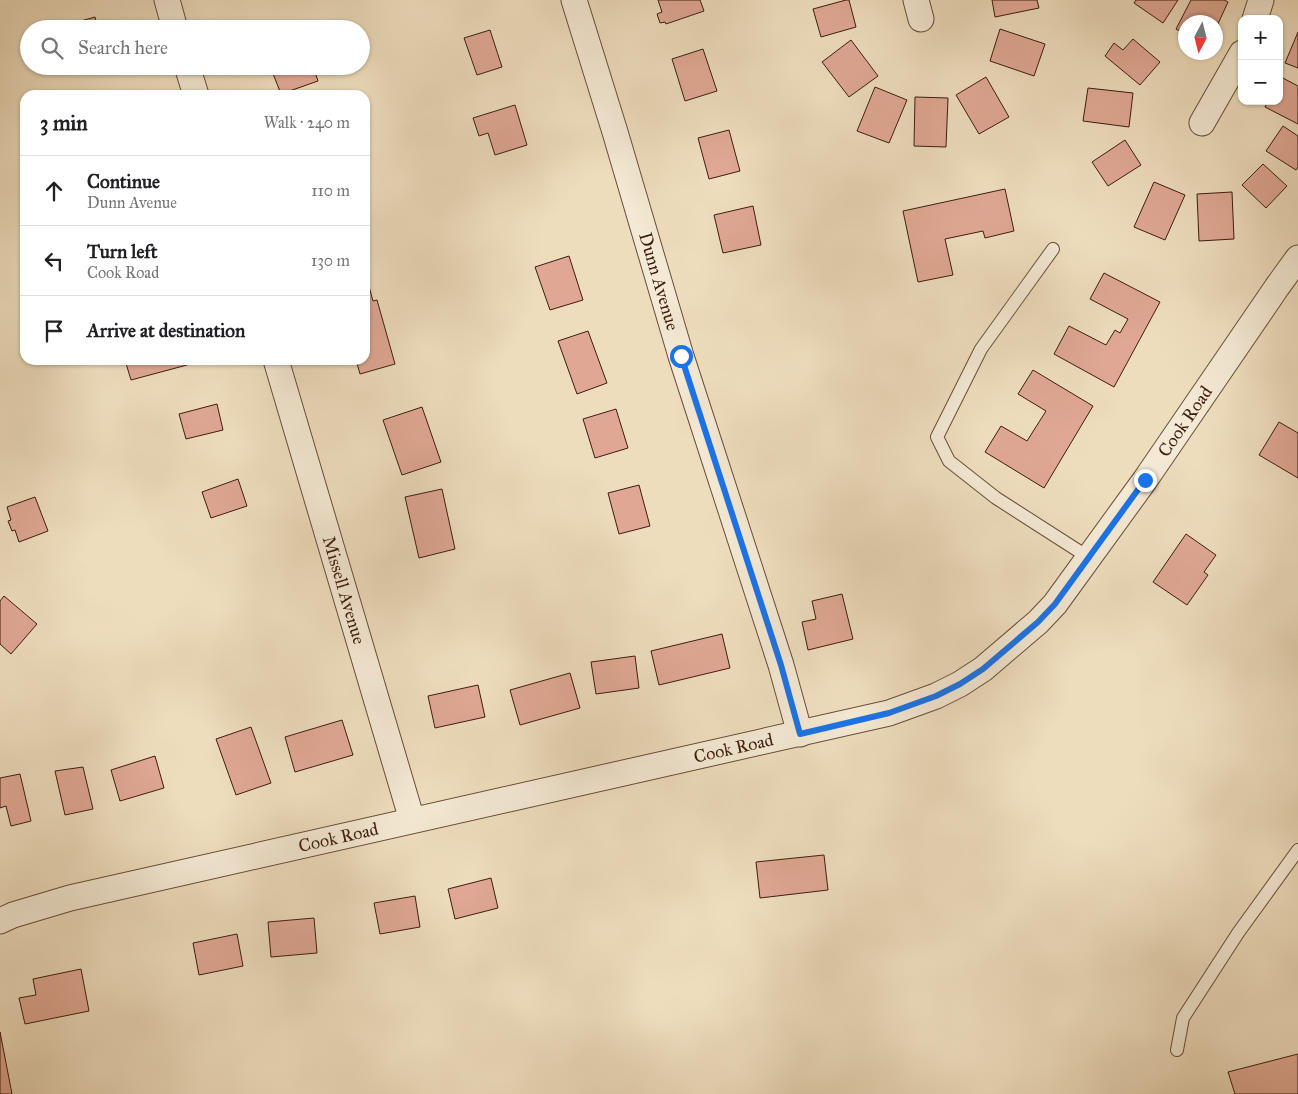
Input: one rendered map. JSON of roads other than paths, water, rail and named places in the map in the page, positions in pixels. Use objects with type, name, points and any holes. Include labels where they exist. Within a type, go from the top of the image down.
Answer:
[{"type":"street","points":[[167,0],[173,20]]},
{"type":"street","name":"Dunn Avenue","points":[[574,0],[681,356],[781,665],[800,734]]},
{"type":"street","points":[[1256,15],[1261,0]]},
{"type":"street","points":[[1202,123],[1238,60]]},
{"type":"street","points":[[190,75],[194,90]]},
{"type":"street","name":"Cook Road","points":[[0,921],[13,915],[70,898],[889,713],[936,696],[960,684],[983,669],[1038,622],[1055,604],[1145,480],[1298,258]]},
{"type":"street","name":"Missell Avenue","points":[[277,365],[412,820]]},
{"type":"lane","points":[[1053,249],[981,349],[937,437],[949,460],[996,498],[1088,557]]},
{"type":"lane","points":[[1177,1050],[1183,1018],[1238,933],[1298,850]]}]
